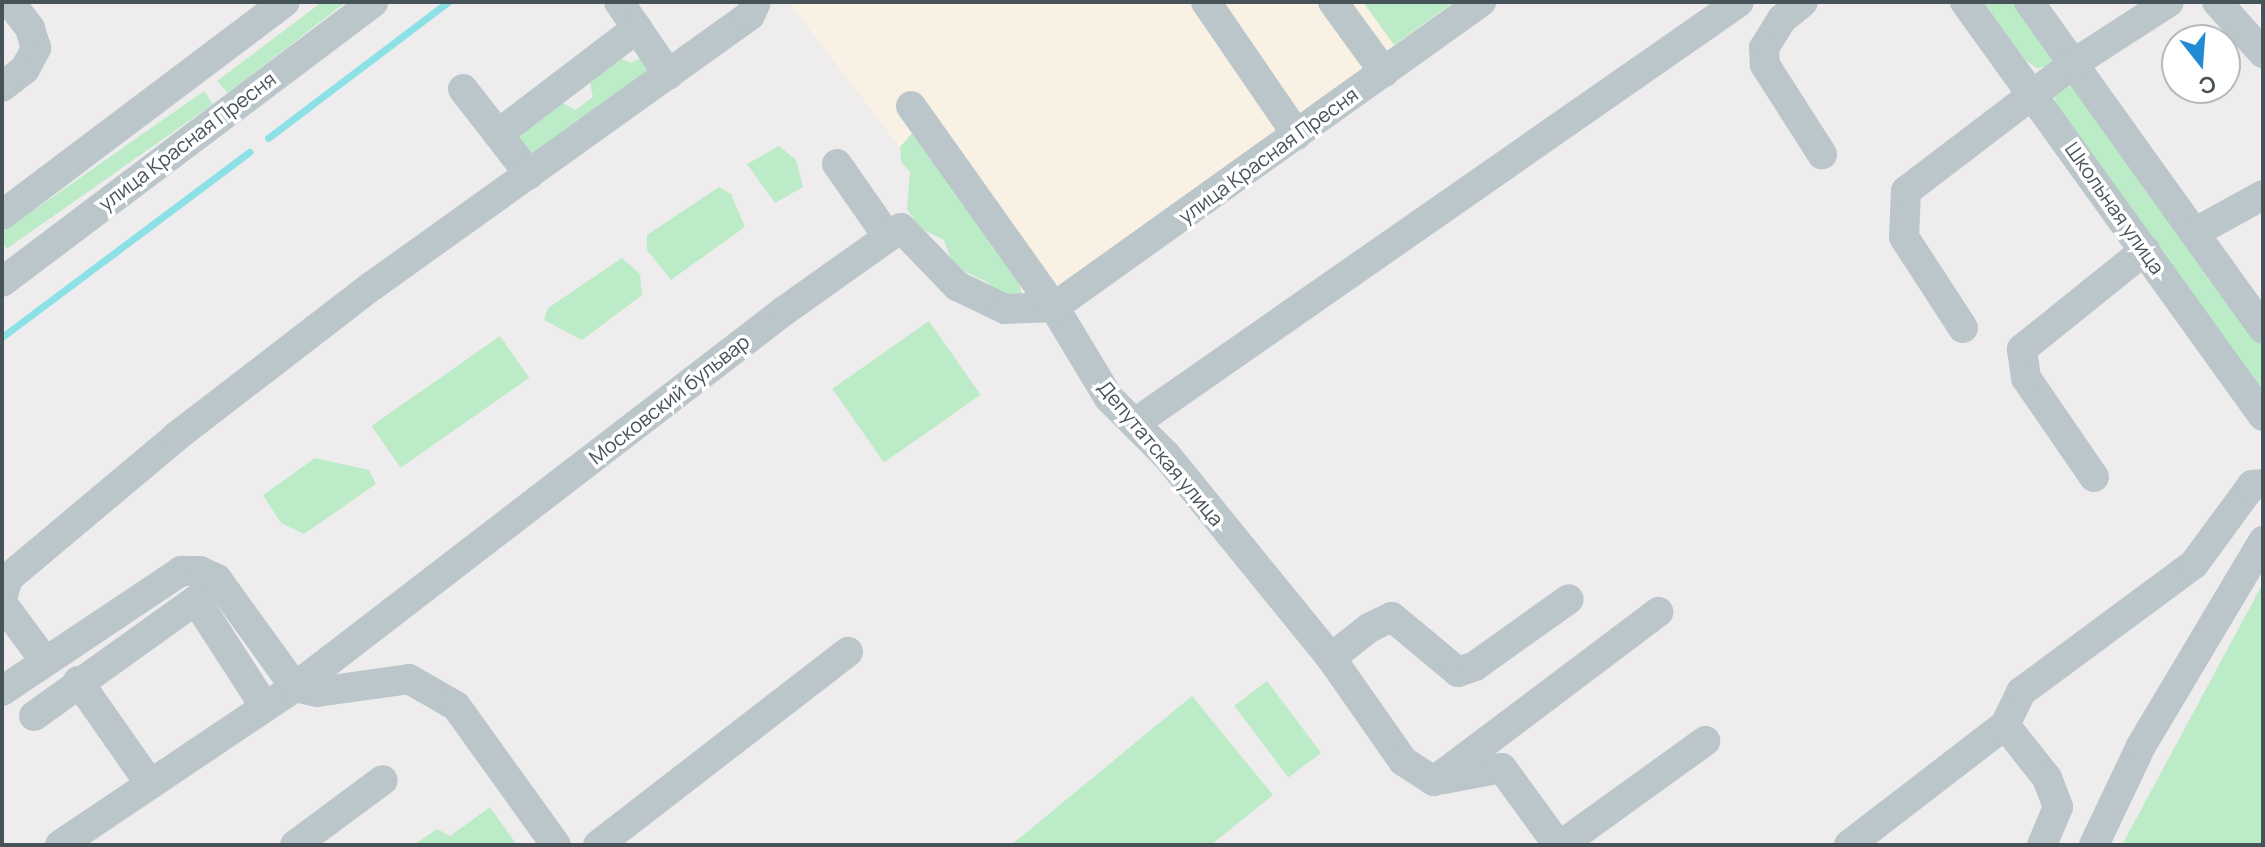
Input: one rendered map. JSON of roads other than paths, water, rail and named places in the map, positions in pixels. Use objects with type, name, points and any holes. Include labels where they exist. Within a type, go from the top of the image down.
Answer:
[{"type":"street","points":[[2,87],[25,69],[36,48],[30,28],[10,2]]},
{"type":"street","points":[[2,215],[285,2]]},
{"type":"street","name":"улица Красная Пресня","points":[[2,282],[373,2]]},
{"type":"street","points":[[619,2],[669,75]]},
{"type":"street","points":[[44,660],[2,601],[8,578],[177,436],[529,174],[750,15],[756,2]]},
{"type":"street","points":[[1206,2],[1297,135]]},
{"type":"street","points":[[1333,2],[1384,72]]},
{"type":"street","name":"улица Красная Пресня","points":[[1054,307],[1481,2]]},
{"type":"street","points":[[1135,423],[1739,2]]},
{"type":"street","points":[[1803,2],[1782,19],[1764,48],[1765,65],[1822,154]]},
{"type":"street","name":"Школьная улица","points":[[1965,2],[2263,416]]},
{"type":"street","points":[[2029,2],[2263,329]]},
{"type":"street","points":[[1963,328],[1904,237],[1906,191],[2073,64],[2169,2]]},
{"type":"street","points":[[2217,2],[2263,53]]},
{"type":"street","points":[[498,134],[637,28]]},
{"type":"street","points":[[463,89],[529,174]]},
{"type":"street","name":"Депутатская улица","points":[[911,106],[1054,307],[1109,398],[1135,423],[1331,658],[1403,761],[1434,781]]},
{"type":"street","points":[[837,164],[888,237],[901,228],[957,286],[1005,309],[1054,307]]},
{"type":"street","points":[[2194,233],[2263,195]]},
{"type":"street","name":"Московский бульвар","points":[[60,845],[295,687],[784,311],[888,237]]},
{"type":"street","points":[[2094,477],[2026,378],[2022,349],[2145,250]]},
{"type":"street","points":[[1849,845],[2005,725],[2021,692],[2194,564],[2252,485],[2263,484]]},
{"type":"street","points":[[2094,845],[2141,746],[2263,541]]},
{"type":"street","points":[[2,691],[181,571],[200,571],[217,579],[295,687],[317,692],[409,679],[456,706],[556,845]]},
{"type":"street","points":[[1331,658],[1369,628],[1392,617],[1458,672],[1475,666],[1569,599]]},
{"type":"street","points":[[34,716],[78,681],[196,600],[265,707]]},
{"type":"street","points":[[1434,781],[1658,612]]},
{"type":"street","points":[[598,845],[848,652]]},
{"type":"street","points":[[78,681],[150,784]]},
{"type":"street","points":[[2005,725],[2047,778],[2058,807],[2042,845]]},
{"type":"street","points":[[1434,781],[1502,768],[1560,845],[1705,741]]},
{"type":"street","points":[[295,845],[383,780]]},
{"type":"waterway","points":[[268,138],[448,2]]},
{"type":"waterway","points":[[2,337],[249,152]]}]
